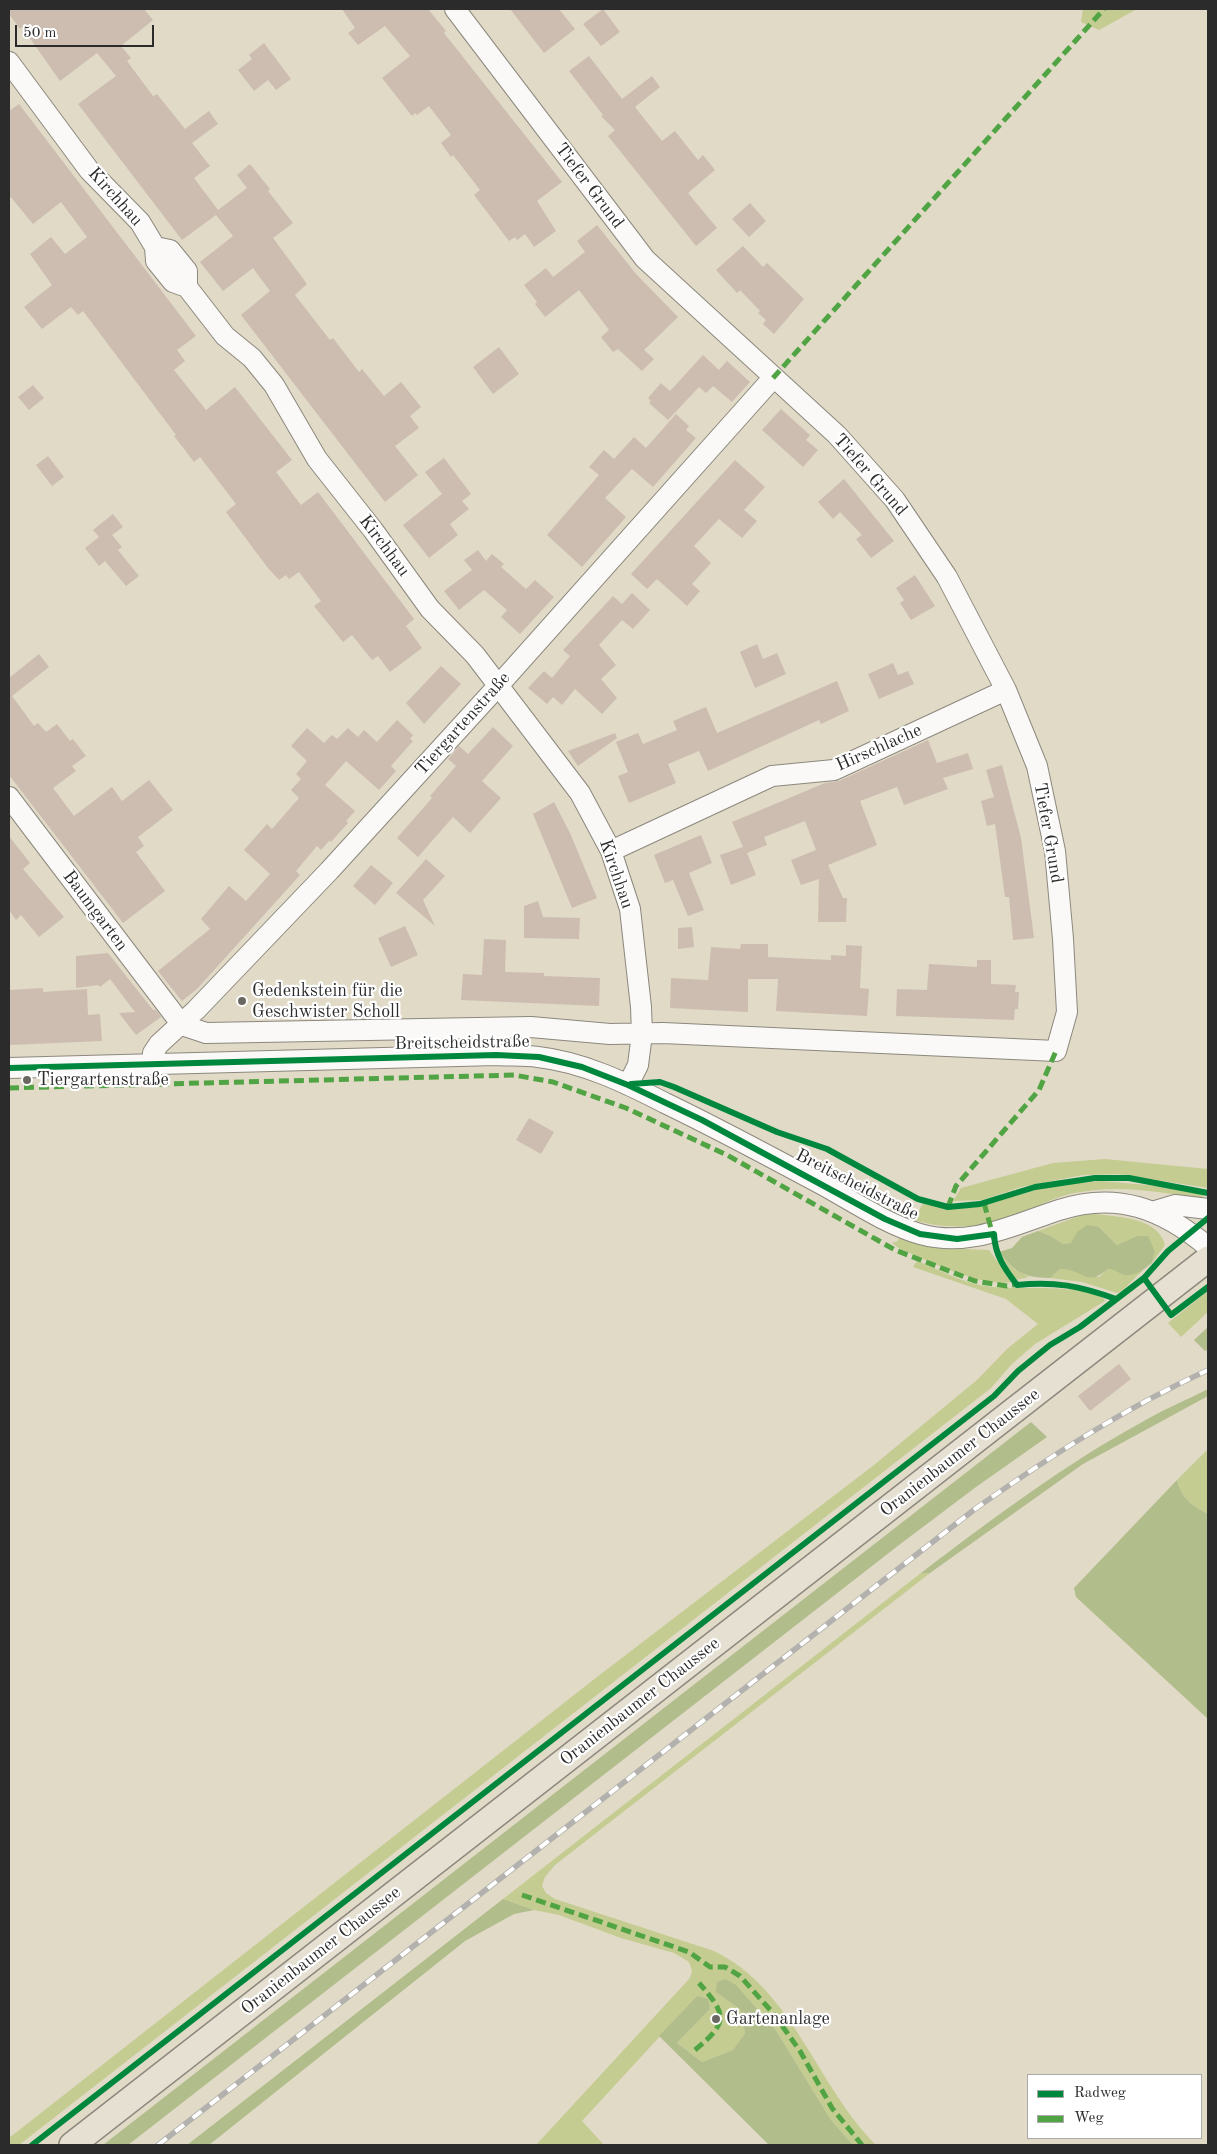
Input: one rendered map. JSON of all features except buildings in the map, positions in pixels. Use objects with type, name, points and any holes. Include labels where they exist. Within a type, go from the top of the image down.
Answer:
[{"type":"main road","name":"Oranienbaumer Chaussee","points":[[72,2145],[1208,1259]]},
{"type":"street","name":"Tiefer Grund","points":[[455,9],[644,259],[837,435],[895,500],[947,577],[1006,690],[1036,766],[1055,851],[1063,939],[1067,1012],[1056,1051]]},
{"type":"street","name":"Kirchhau","points":[[9,62],[89,170],[134,214],[155,247],[156,261],[173,282],[187,287],[225,336],[252,358],[274,385],[317,459],[373,530],[430,609],[475,656],[580,793],[611,851],[630,909],[642,1034],[638,1065],[628,1084]]},
{"type":"street","name":"Tiergartenstraße","points":[[152,1065],[153,1053],[159,1044],[182,1025],[329,871],[498,686],[773,378]]},
{"type":"street","name":"Hirschlache","points":[[611,851],[772,776],[834,770],[1006,690]]},
{"type":"street","name":"Baumgarten","points":[[9,797],[182,1025]]},
{"type":"street","name":"Breitscheidstraße","points":[[182,1025],[206,1033],[531,1028],[1056,1051]]},
{"type":"street","name":"Breitscheidstraße","points":[[9,1068],[496,1055],[531,1056],[582,1067],[628,1084],[756,1149],[885,1218],[920,1234],[947,1238],[976,1237],[1009,1229],[1060,1210],[1097,1202],[1137,1205],[1154,1211],[1208,1247]]},
{"type":"street","name":"Breitscheidstraße","points":[[1154,1211],[1175,1205],[1208,1209]]},
{"type":"green space","points":[[1083,9],[1137,9],[1099,30],[1081,22]]},
{"type":"green space","points":[[1105,1159],[1208,1169],[1208,1188],[1118,1174],[1083,1175],[1021,1187],[983,1200],[953,1201],[961,1188],[1053,1163]]},
{"type":"green space","points":[[1101,1181],[1159,1186],[1203,1195],[1203,1200],[1136,1190],[1103,1189],[1070,1194],[1007,1219],[980,1225],[938,1225],[911,1219],[918,1213],[923,1203],[941,1207],[971,1208],[1047,1187]]},
{"type":"green space","points":[[1095,1214],[1136,1220],[1146,1224],[1161,1236],[1165,1245],[1152,1263],[1155,1252],[1125,1242],[1117,1245],[1099,1227],[1077,1232],[1072,1243],[1063,1244],[1051,1236],[1038,1231],[1082,1215]]},
{"type":"green space","points":[[1087,1225],[1099,1227],[1117,1245],[1138,1236],[1148,1236],[1155,1252],[1152,1263],[1132,1275],[1124,1275],[1115,1270],[1108,1269],[1094,1277],[1089,1277],[1060,1269],[1050,1278],[1026,1275],[1020,1272],[1010,1265],[999,1252],[1012,1248],[1022,1237],[1038,1231],[1051,1236],[1063,1244],[1071,1243],[1077,1232]]},
{"type":"green space","points":[[900,1235],[937,1248],[989,1250],[1012,1282],[985,1281],[940,1266],[900,1249],[892,1243],[898,1241]]},
{"type":"green space","points":[[999,1252],[1014,1269],[1029,1277],[1016,1280]]},
{"type":"green space","points":[[917,1261],[975,1284],[1008,1288],[1080,1290],[1098,1295],[1105,1301],[1035,1344],[1012,1364],[991,1388],[19,2145],[9,2145],[9,2138],[597,1677],[874,1465],[977,1380],[1007,1349],[1038,1324],[1006,1299],[913,1267]]},
{"type":"green space","points":[[1060,1269],[1073,1269],[1099,1277],[1108,1269],[1114,1269],[1123,1275],[1143,1270],[1123,1290],[1117,1293],[1082,1282],[1050,1278]]},
{"type":"green space","points":[[1208,1291],[1208,1312],[1181,1337],[1168,1323]]},
{"type":"green space","points":[[1208,1327],[1208,1349],[1205,1351],[1194,1340]]},
{"type":"green space","points":[[1208,1389],[1208,1396],[1083,1464],[930,1573],[921,1573],[1002,1513],[1086,1455],[1152,1417]]},
{"type":"green space","points":[[1031,1422],[1047,1437],[899,1545],[128,2145],[103,2145]]},
{"type":"green space","points":[[1208,1449],[1208,1514],[1188,1501],[1177,1480]]},
{"type":"green space","points":[[1177,1480],[1188,1501],[1208,1514],[1208,1719],[1076,1597],[1074,1588]]},
{"type":"green space","points":[[921,1573],[930,1573],[555,1865],[545,1877],[542,1886],[546,1893],[555,1899],[714,1951],[741,1968],[765,1989],[785,2014],[855,2121],[876,2145],[853,2145],[831,2120],[777,2032],[716,1992],[742,2010],[745,2033],[733,2050],[702,2062],[677,2043],[710,2009],[697,1996],[582,2121],[604,2145],[536,2145],[690,1978],[692,1971],[689,1962],[674,1953],[621,1938],[559,1915],[534,1910],[503,1899]]},
{"type":"green space","points":[[503,1899],[534,1910],[514,1914],[465,1941],[209,2145],[187,2145]]},
{"type":"green space","points":[[725,1979],[736,1985],[777,2032],[831,2120],[853,2145],[769,2145],[659,2036],[697,1996],[708,1999],[710,2009],[677,2043],[702,2062],[733,2050],[745,2033],[741,2010],[716,1992],[717,1982]]},
{"type":"railway","points":[[158,2145],[975,1509],[1088,1434],[1147,1400],[1208,1370]]},
{"type":"marked path","points":[[773,378],[1104,9]]},
{"type":"marked path","points":[[948,1207],[956,1186],[1039,1090],[1056,1051]]},
{"type":"marked path","points":[[9,1088],[514,1075],[553,1082],[626,1108],[727,1155],[895,1250],[975,1281],[1007,1286],[1019,1284]]},
{"type":"marked path","points":[[984,1203],[994,1239]]},
{"type":"marked path","points":[[522,1895],[689,1952],[710,1967],[725,1967],[740,1976],[773,2013],[800,2051],[832,2108],[862,2145]]},
{"type":"marked path","points":[[695,2050],[714,2032],[719,2025],[720,2018],[715,2003],[699,1983]]},
{"type":"cycle path","points":[[9,1068],[496,1055],[539,1057],[582,1067],[628,1085],[702,1120],[885,1219],[920,1234],[957,1239],[994,1234],[996,1248],[1001,1261],[1017,1285],[1056,1284],[1091,1291],[1116,1299]]},
{"type":"cycle path","points":[[631,1084],[660,1082],[674,1087],[777,1132],[827,1149],[918,1199],[948,1207],[980,1204],[1035,1187],[1095,1178],[1129,1178],[1208,1193]]},
{"type":"cycle path","points":[[32,2145],[994,1396],[1018,1371],[1050,1345],[1080,1327],[1144,1278],[1168,1251],[1208,1218]]},
{"type":"cycle path","points":[[1144,1278],[1171,1315],[1208,1287]]},
{"type":"place","name":"Gedenkstein für die Geschwister Scholl","points":[[242,1001]]},
{"type":"place","name":"Tiergartenstraße","points":[[27,1080]]},
{"type":"place","name":"Gartenanlage","points":[[716,2019]]}]
